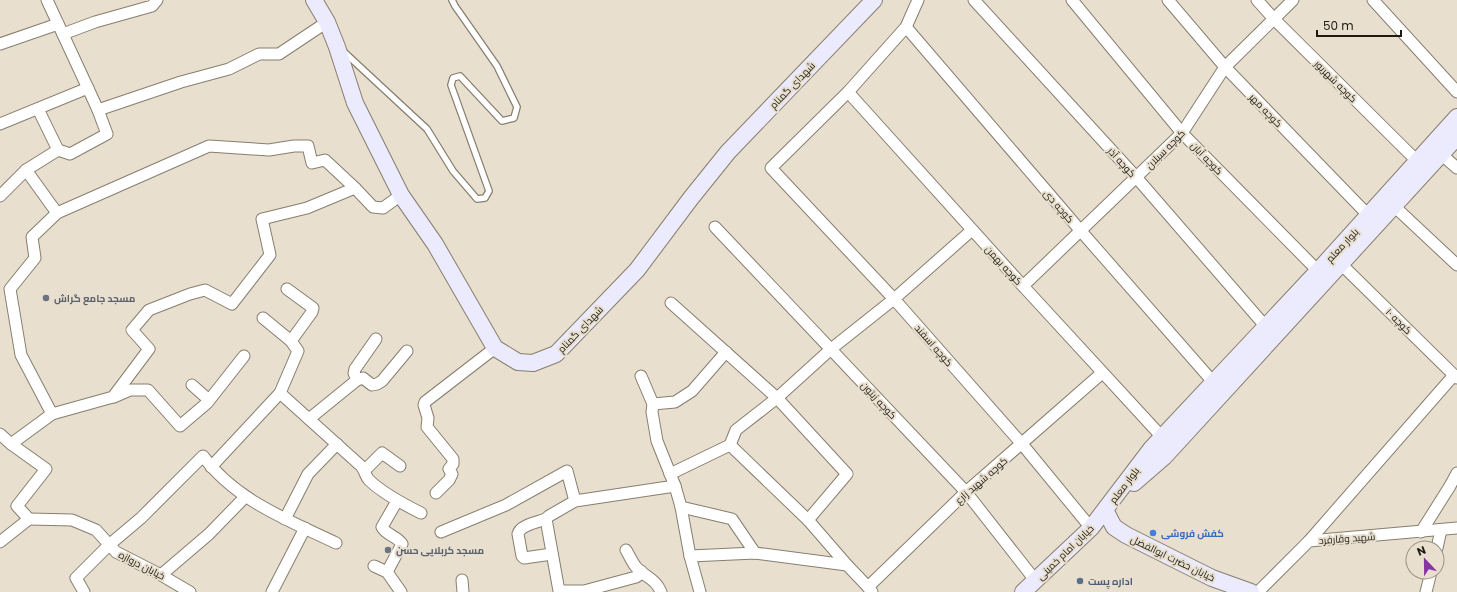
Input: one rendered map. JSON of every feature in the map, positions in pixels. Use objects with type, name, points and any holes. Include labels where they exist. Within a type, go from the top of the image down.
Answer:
[{"type":"street","points":[[38,109],[58,150],[70,154],[107,134],[98,110],[47,0]]},
{"type":"street","points":[[0,44],[95,22],[152,6],[157,0]]},
{"type":"street","name":"شهدای گمنام","points":[[314,0],[328,22],[338,47],[355,103],[401,195],[435,244],[495,348],[518,362],[533,363],[556,354],[637,270],[691,198],[728,152],[874,0]]},
{"type":"street","points":[[848,92],[906,27],[918,0]]},
{"type":"street","name":"کوچه آذر","points":[[974,0],[1136,177],[1266,327]]},
{"type":"street","name":"کوچه آبان","points":[[1072,0],[1182,133],[1318,271]]},
{"type":"street","name":"کوچه مهر","points":[[1168,0],[1226,67],[1369,216]]},
{"type":"street","name":"کوچه شهریور","points":[[1257,0],[1274,19],[1417,161]]},
{"type":"street","name":"کوچه سبلان","points":[[1023,286],[1182,133],[1226,67],[1293,0]]},
{"type":"street","points":[[1373,0],[1457,92]]},
{"type":"street","points":[[98,110],[181,82],[229,68],[259,54],[279,54],[328,22]]},
{"type":"street","name":"کوچه دی","points":[[906,27],[1080,230],[1214,383]]},
{"type":"street","points":[[0,124],[88,88]]},
{"type":"street","name":"کوچه اسفند","points":[[848,92],[771,168],[894,299],[1022,444],[1091,528]]},
{"type":"street","name":"کوچه بهمن","points":[[848,92],[1102,373],[1162,437]]},
{"type":"street","name":"بلوار معلم","points":[[1105,510],[1151,449],[1369,216],[1457,117]]},
{"type":"street","name":"بلوار معلم","points":[[1105,510],[1164,457],[1457,137]]},
{"type":"street","points":[[52,414],[21,355],[10,289],[35,258],[32,237],[57,213],[209,146],[269,150],[294,146],[308,146],[312,163],[325,160],[373,207],[383,208],[401,195]]},
{"type":"street","points":[[0,196],[26,170],[58,150]]},
{"type":"street","points":[[1441,154],[1457,168]]},
{"type":"street","points":[[26,170],[57,213]]},
{"type":"street","points":[[113,397],[149,349],[132,330],[149,310],[190,294],[205,290],[232,304],[270,255],[262,219],[307,208],[355,188]]},
{"type":"street","points":[[1394,206],[1457,265]]},
{"type":"street","name":"کوچه زیتون","points":[[715,227],[966,492],[1035,580]]},
{"type":"street","points":[[670,474],[730,445],[736,430],[777,398],[831,349],[894,299],[972,230]]},
{"type":"street","name":"کوچه ۱۰","points":[[1341,264],[1455,377]]},
{"type":"street","points":[[287,289],[313,308],[312,312],[291,341]]},
{"type":"street","points":[[671,303],[777,398],[847,474],[808,520]]},
{"type":"street","points":[[211,467],[280,393],[298,351],[291,341],[263,318]]},
{"type":"street","points":[[357,380],[354,373],[355,369],[376,339]]},
{"type":"street","points":[[436,493],[452,474],[449,469],[453,464],[453,459],[427,427],[428,418],[424,405],[425,402],[495,348]]},
{"type":"street","points":[[309,419],[357,380],[363,378],[372,385],[382,381],[407,351]]},
{"type":"street","points":[[653,404],[675,402],[692,391],[726,352]]},
{"type":"street","points":[[11,444],[52,414],[113,397],[130,390],[148,390],[180,426],[209,400],[244,356]]},
{"type":"street","name":"کوچه شهید زارع","points":[[870,589],[966,492],[1102,373]]},
{"type":"street","points":[[641,376],[653,404],[652,412],[657,441],[675,486],[681,507],[690,556],[700,592]]},
{"type":"street","points":[[1309,541],[1455,377]]},
{"type":"street","points":[[192,385],[209,400]]},
{"type":"street","points":[[280,393],[365,470],[369,480],[397,501],[421,513]]},
{"type":"street","points":[[0,434],[11,444],[46,469],[17,506],[29,519],[0,542]]},
{"type":"street","points":[[285,519],[308,474],[336,444]]},
{"type":"street","points":[[730,445],[808,520],[870,589]]},
{"type":"street","points":[[365,470],[382,453],[400,466]]},
{"type":"street","points":[[84,592],[76,578],[109,545],[141,518],[203,456],[211,467],[246,498],[285,519],[336,543]]},
{"type":"street","points":[[441,532],[506,505],[567,471],[575,501]]},
{"type":"street","points":[[1421,532],[1457,473]]},
{"type":"street","points":[[552,554],[524,558],[522,556],[518,534],[519,531],[522,528],[546,519],[575,501],[675,486]]},
{"type":"street","points":[[161,575],[209,534],[246,498]]},
{"type":"street","points":[[387,572],[402,544],[397,538],[384,530],[382,527],[397,501]]},
{"type":"street","points":[[681,507],[732,519],[755,553]]},
{"type":"street","name":"خیابان امام خمینی","points":[[1023,592],[1091,528],[1105,510]]},
{"type":"street","name":"خیابان حضرت ابوالفضل","points":[[1105,510],[1114,527],[1126,535],[1212,578],[1251,592]]},
{"type":"street","name":"خیابان دروازه","points":[[29,519],[72,520],[96,530],[116,552],[190,592]]},
{"type":"street","points":[[546,519],[559,591],[584,592],[636,577],[641,571]]},
{"type":"street","points":[[272,592],[305,528]]},
{"type":"street","name":"شهید وقارفرد","points":[[1258,592],[1309,541],[1457,528]]},
{"type":"street","points":[[1439,540],[1441,530]]},
{"type":"street","points":[[626,550],[635,566],[655,581],[661,592]]},
{"type":"street","points":[[690,556],[755,553],[847,565]]},
{"type":"street","points":[[374,566],[387,572],[401,592]]},
{"type":"street","points":[[462,580],[463,592]]},
{"type":"street","points":[[1426,592],[1429,580]]},
{"type":"lane","points":[[338,47],[427,129],[453,171],[477,199],[485,198],[489,191],[451,85],[453,78],[460,76],[502,121],[514,118],[517,106],[498,66],[452,0]]},
{"type":"place","name":"مسجد جامع گراش","points":[[46,298]]},
{"type":"place","name":"کفش فروشی","points":[[1153,533]]},
{"type":"place","name":"مسجد کربلایی حسن","points":[[388,550]]},
{"type":"place","name":"اداره پست","points":[[1080,581]]}]
